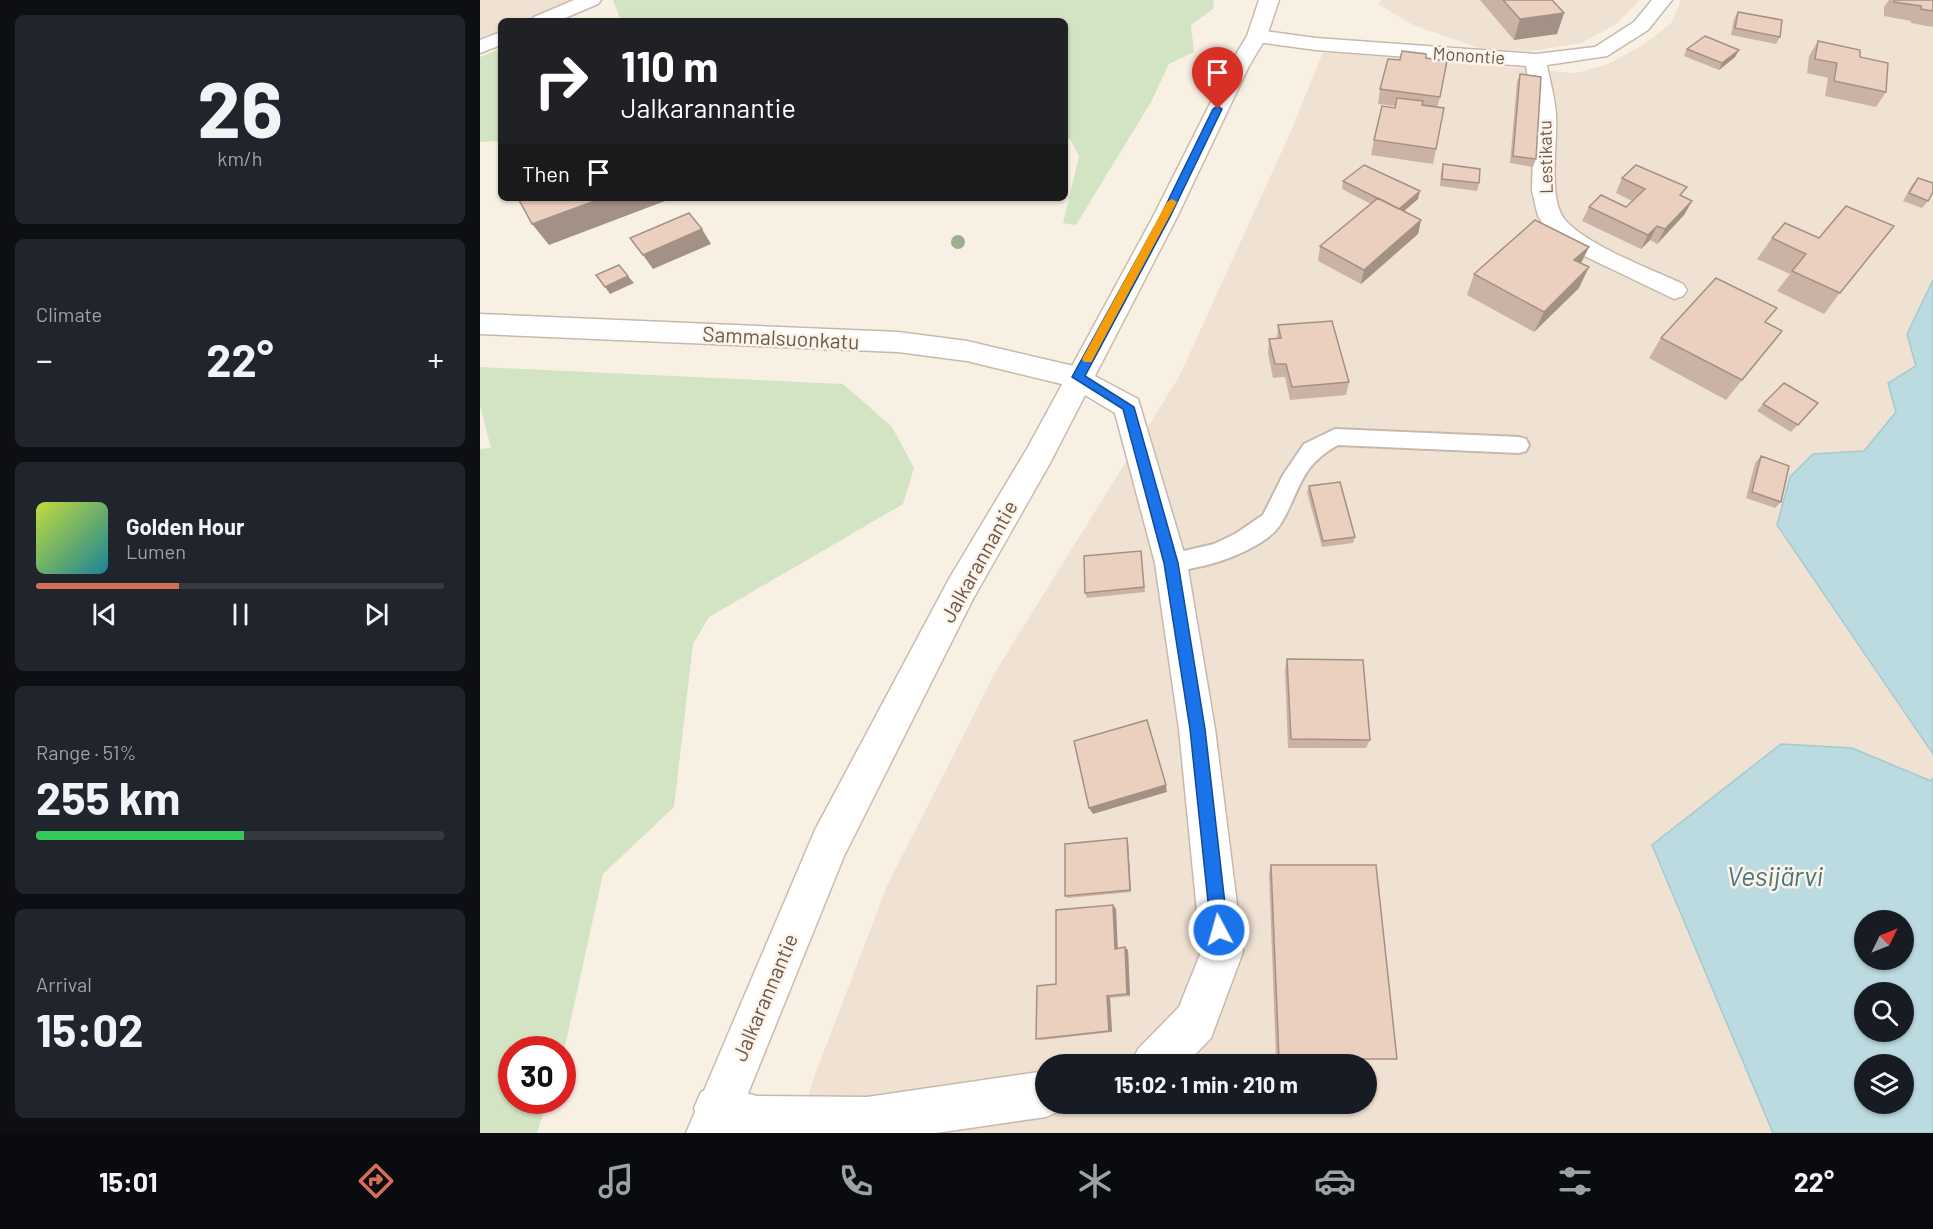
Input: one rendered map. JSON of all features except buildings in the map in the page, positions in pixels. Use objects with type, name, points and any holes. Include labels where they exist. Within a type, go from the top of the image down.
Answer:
[{"type":"street","points":[[548,18],[591,0]]},
{"type":"street","name":"Jalkarannantie","points":[[713,1120],[828,844],[961,589],[1039,455],[1078,377],[1165,217],[1239,66],[1257,36],[1269,0]]},
{"type":"street","name":"Monontie","points":[[1257,36],[1316,44],[1536,60],[1600,52],[1641,26],[1662,0]]},
{"type":"street","points":[[480,46],[498,39]]},
{"type":"street","name":"Lestikatu","points":[[1536,60],[1545,122],[1545,195],[1548,213],[1558,227],[1588,248],[1674,290]]},
{"type":"street","name":"Sammalsuonkatu","points":[[480,324],[898,342],[967,351],[1078,377],[1128,407],[1171,563],[1197,729],[1222,952],[1195,1022],[1164,1054]]},
{"type":"street","points":[[713,1120],[867,1120],[1035,1096]]},
{"type":"lane","points":[[1171,563],[1218,553],[1243,541],[1271,520],[1290,481],[1311,450],[1335,437],[1519,445]]},
{"type":"shaded area","points":[[480,0],[576,0],[531,18],[498,18],[498,32],[480,39]]},
{"type":"shaded area","points":[[1381,0],[1640,0],[1616,24],[1582,43],[1532,51],[1482,49],[1413,25],[1378,4]]},
{"type":"shaded area","points":[[1681,0],[1933,0],[1933,280],[1907,334],[1916,366],[1896,412],[1864,451],[1813,454],[1777,525],[1933,754],[1933,778],[1931,781],[1652,845],[1773,1133],[796,1133],[816,1072],[887,886],[997,669],[1180,375],[1291,131],[1323,52],[1576,73],[1608,64],[1643,45],[1672,22]]},
{"type":"green space","points":[[613,0],[1214,0],[1213,9],[1191,25],[1194,52],[1169,64],[1151,102],[1076,225],[1063,223],[1079,156],[1068,139],[1068,18],[620,18]]},
{"type":"green space","points":[[498,49],[498,141],[480,142],[480,57]]},
{"type":"green space","points":[[480,367],[843,384],[892,427],[914,468],[903,504],[709,617],[693,644],[674,807],[603,874],[567,1036],[498,1036],[498,1114],[543,1114],[537,1133],[480,1133],[480,449],[491,448],[480,406]]},
{"type":"water","points":[[1933,280],[1933,754],[1777,525],[1790,477],[1813,454],[1864,451],[1896,412],[1888,383],[1916,366],[1907,334]]},
{"type":"water","name":"Vesijärvi","points":[[1781,744],[1852,748],[1931,781],[1933,778],[1933,1133],[1773,1133],[1652,845]]},
{"type":"slow traffic","points":[[1088,359],[1172,202]]},
{"type":"route","points":[[1218,109],[1165,217],[1078,377],[1128,407],[1171,563],[1197,729],[1219,930]]}]
